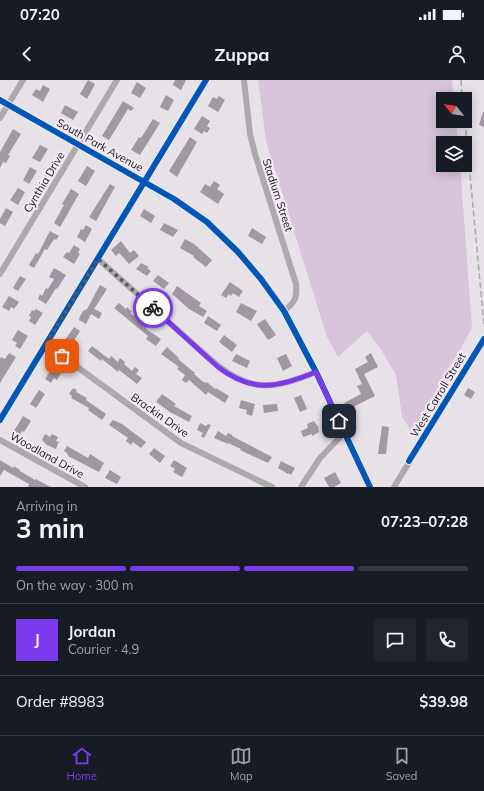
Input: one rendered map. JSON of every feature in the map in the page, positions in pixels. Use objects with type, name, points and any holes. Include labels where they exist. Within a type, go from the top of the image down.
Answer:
[{"type":"street","points":[[0,118],[23,80]]},
{"type":"street","name":"Cynthia Drive","points":[[0,274],[117,80]]},
{"type":"street","points":[[0,420],[206,80]]},
{"type":"street","name":"Stadium Street","points":[[244,80],[250,134],[255,154],[296,284],[294,302],[284,311]]},
{"type":"street","name":"South Park Avenue","points":[[0,100],[145,181],[185,206],[215,230],[249,264],[284,311],[316,372],[370,487]]},
{"type":"street","points":[[98,259],[226,373],[255,384],[272,386],[295,381],[316,372]]},
{"type":"street","name":"West Carroll Street","points":[[394,487],[484,339]]},
{"type":"street","name":"Brackin Drive","points":[[46,344],[181,443],[272,487]]},
{"type":"street","points":[[301,487],[320,458],[344,433]]},
{"type":"street","name":"Woodland Drive","points":[[0,440],[85,487]]},
{"type":"shaded area","points":[[258,80],[452,80],[453,92],[436,92],[436,128],[457,128],[457,136],[436,136],[436,172],[461,172],[472,328],[412,433],[402,416],[396,375],[380,348],[367,331],[338,357],[327,337],[266,141]]},
{"type":"building","points":[[88,80],[95,84],[87,99],[80,94]]},
{"type":"building","points":[[175,80],[186,80],[181,90],[173,85]]},
{"type":"building","points":[[137,82],[146,88],[140,98],[131,93]]},
{"type":"building","points":[[43,85],[50,89],[43,102],[32,95],[36,89],[40,91]]},
{"type":"building","points":[[166,95],[174,100],[168,111],[160,107]]},
{"type":"building","points":[[219,96],[225,100],[218,112],[208,106],[213,97],[217,99]]},
{"type":"building","points":[[123,101],[134,108],[131,111],[128,109],[109,140],[102,136]]},
{"type":"building","points":[[65,105],[78,112],[73,120],[61,113]]},
{"type":"building","points":[[484,112],[484,127],[479,125]]},
{"type":"building","points":[[202,116],[210,121],[207,126],[210,128],[207,133],[204,131],[202,134],[194,129]]},
{"type":"building","points":[[153,119],[160,123],[140,155],[131,150],[139,137],[141,138]]},
{"type":"building","points":[[13,129],[21,134],[8,155],[10,156],[6,163],[3,162],[0,168],[0,152]]},
{"type":"building","points":[[190,137],[197,142],[177,177],[169,171]]},
{"type":"building","points":[[40,145],[48,149],[40,162],[32,158]]},
{"type":"building","points":[[87,166],[95,171],[86,186],[78,181]]},
{"type":"building","points":[[30,167],[37,171],[29,184],[23,180]]},
{"type":"building","points":[[214,181],[220,185],[217,189],[224,194],[218,204],[200,192],[205,184],[210,187]]},
{"type":"building","points":[[110,184],[115,187],[96,221],[89,217]]},
{"type":"building","points":[[18,188],[25,192],[18,205],[10,200]]},
{"type":"building","points":[[71,189],[79,194],[60,227],[54,223],[64,205],[62,204]]},
{"type":"building","points":[[6,208],[13,212],[5,226],[0,223],[0,219]]},
{"type":"building","points":[[144,209],[155,216],[151,223],[140,216]]},
{"type":"building","points":[[164,223],[178,230],[173,237],[160,230]]},
{"type":"building","points":[[86,225],[92,229],[85,242],[77,237],[81,229],[83,230]]},
{"type":"building","points":[[252,228],[266,237],[262,244],[248,236]]},
{"type":"building","points":[[50,231],[59,236],[56,240],[54,239],[47,250],[45,249],[34,268],[29,265],[36,253],[38,254]]},
{"type":"building","points":[[185,239],[194,244],[212,260],[206,267],[193,257],[194,256],[180,248]]},
{"type":"building","points":[[121,241],[130,253],[134,250],[139,256],[129,264],[119,253],[116,256],[111,250]]},
{"type":"building","points":[[74,245],[80,249],[78,253],[80,254],[74,264],[63,257],[67,252],[69,253]]},
{"type":"building","points":[[141,263],[149,267],[147,268],[151,271],[147,276],[136,269]]},
{"type":"building","points":[[54,268],[66,275],[46,304],[38,299],[40,294],[42,296],[46,288],[48,289],[54,279],[49,277]]},
{"type":"building","points":[[158,275],[169,283],[164,289],[153,281]]},
{"type":"building","points":[[20,276],[26,279],[18,291],[13,288]]},
{"type":"building","points":[[230,282],[243,291],[239,297],[233,293],[231,296],[229,294],[226,298],[221,295]]},
{"type":"building","points":[[100,285],[107,289],[94,309],[102,313],[99,319],[91,314],[86,324],[79,320],[80,316],[83,311],[87,309]]},
{"type":"building","points":[[177,286],[201,303],[199,306],[207,311],[203,317],[189,309],[172,294]]},
{"type":"building","points":[[9,296],[19,302],[14,309],[11,307],[9,311],[2,307]]},
{"type":"building","points":[[119,303],[126,309],[127,307],[132,312],[130,313],[148,326],[146,329],[161,339],[156,346],[146,339],[148,336],[114,308]]},
{"type":"building","points":[[241,303],[257,311],[251,321],[236,312]]},
{"type":"building","points":[[36,309],[43,313],[35,325],[29,321],[31,317],[29,316],[32,310],[34,311]]},
{"type":"building","points":[[208,316],[221,325],[217,331],[204,323]]},
{"type":"building","points":[[265,319],[276,335],[268,340],[257,324]]},
{"type":"building","points":[[74,327],[80,331],[72,344],[65,340]]},
{"type":"building","points":[[18,330],[28,336],[20,349],[15,346],[17,343],[12,340]]},
{"type":"building","points":[[224,335],[237,345],[232,352],[219,342]]},
{"type":"building","points":[[92,346],[109,359],[111,356],[118,362],[120,358],[132,371],[135,367],[139,370],[136,374],[142,378],[137,384],[119,370],[118,372],[102,359],[101,361],[88,351]]},
{"type":"building","points":[[167,347],[202,381],[207,382],[215,389],[216,388],[229,396],[225,403],[208,392],[206,395],[189,380],[186,383],[182,380],[185,375],[177,369],[179,367],[161,354]]},
{"type":"building","points":[[9,353],[16,357],[0,383],[0,359],[1,357],[5,359]]},
{"type":"building","points":[[371,353],[378,367],[364,374],[375,396],[347,410],[344,403],[361,394],[357,386],[362,384],[355,369],[368,362],[365,357]]},
{"type":"building","points":[[236,354],[250,361],[247,368],[232,361]]},
{"type":"building","points":[[286,354],[292,366],[283,371],[277,358]]},
{"type":"building","points":[[52,368],[61,373],[57,380],[54,378],[51,383],[45,379]]},
{"type":"building","points":[[73,388],[77,390],[76,392],[87,398],[86,400],[106,414],[102,420],[88,410],[89,408],[71,398],[72,396],[69,394]]},
{"type":"building","points":[[468,388],[475,392],[471,399],[464,395]]},
{"type":"building","points":[[39,390],[45,394],[36,408],[30,404]]},
{"type":"building","points":[[162,394],[176,404],[174,406],[192,416],[189,422],[170,412],[156,402]]},
{"type":"building","points":[[301,395],[307,409],[300,412],[294,398]]},
{"type":"building","points":[[241,400],[255,404],[252,416],[246,414],[247,410],[239,408]]},
{"type":"building","points":[[277,404],[278,411],[264,413],[263,405]]},
{"type":"building","points":[[23,416],[31,421],[24,432],[22,431],[20,435],[14,431]]},
{"type":"building","points":[[113,420],[122,424],[146,442],[141,448],[133,442],[131,445],[126,441],[128,438],[109,425]]},
{"type":"building","points":[[314,421],[319,428],[319,432],[312,436],[312,434],[303,437],[301,431],[308,428],[307,424]]},
{"type":"building","points":[[200,423],[206,426],[208,424],[211,425],[204,438],[201,436],[203,433],[197,430]]},
{"type":"building","points":[[382,426],[389,427],[386,454],[378,454]]},
{"type":"building","points":[[218,431],[226,436],[228,433],[272,457],[268,463],[240,450],[241,449],[214,438]]},
{"type":"building","points":[[45,434],[50,437],[52,434],[58,437],[56,441],[59,442],[56,449],[47,445],[42,440]]},
{"type":"building","points":[[67,446],[88,458],[90,454],[104,463],[99,472],[68,456],[64,451]]},
{"type":"building","points":[[154,448],[165,456],[160,463],[149,454]]},
{"type":"building","points":[[0,460],[13,468],[14,466],[35,480],[36,479],[51,487],[28,487],[29,484],[4,470],[0,476]]},
{"type":"building","points":[[174,460],[187,468],[182,477],[173,472],[175,469],[170,466]]},
{"type":"building","points":[[281,461],[295,468],[291,475],[278,468]]},
{"type":"building","points":[[110,470],[121,477],[117,484],[105,478]]},
{"type":"building","points":[[335,472],[341,483],[334,487],[329,487],[324,478]]},
{"type":"railway","points":[[461,80],[462,92]]},
{"type":"railway","points":[[466,128],[484,325]]},
{"type":"cycle path","points":[[0,420],[206,80]]},
{"type":"cycle path","points":[[0,100],[174,199],[207,222],[238,252],[261,279],[284,311],[316,372],[370,487]]},
{"type":"cycle path","points":[[409,461],[484,339]]},
{"type":"way so far","points":[[62,356],[46,344],[98,259],[153,308]]},
{"type":"route","points":[[153,308],[218,367],[226,373],[248,383],[272,386],[295,381],[316,372],[339,421]]}]
